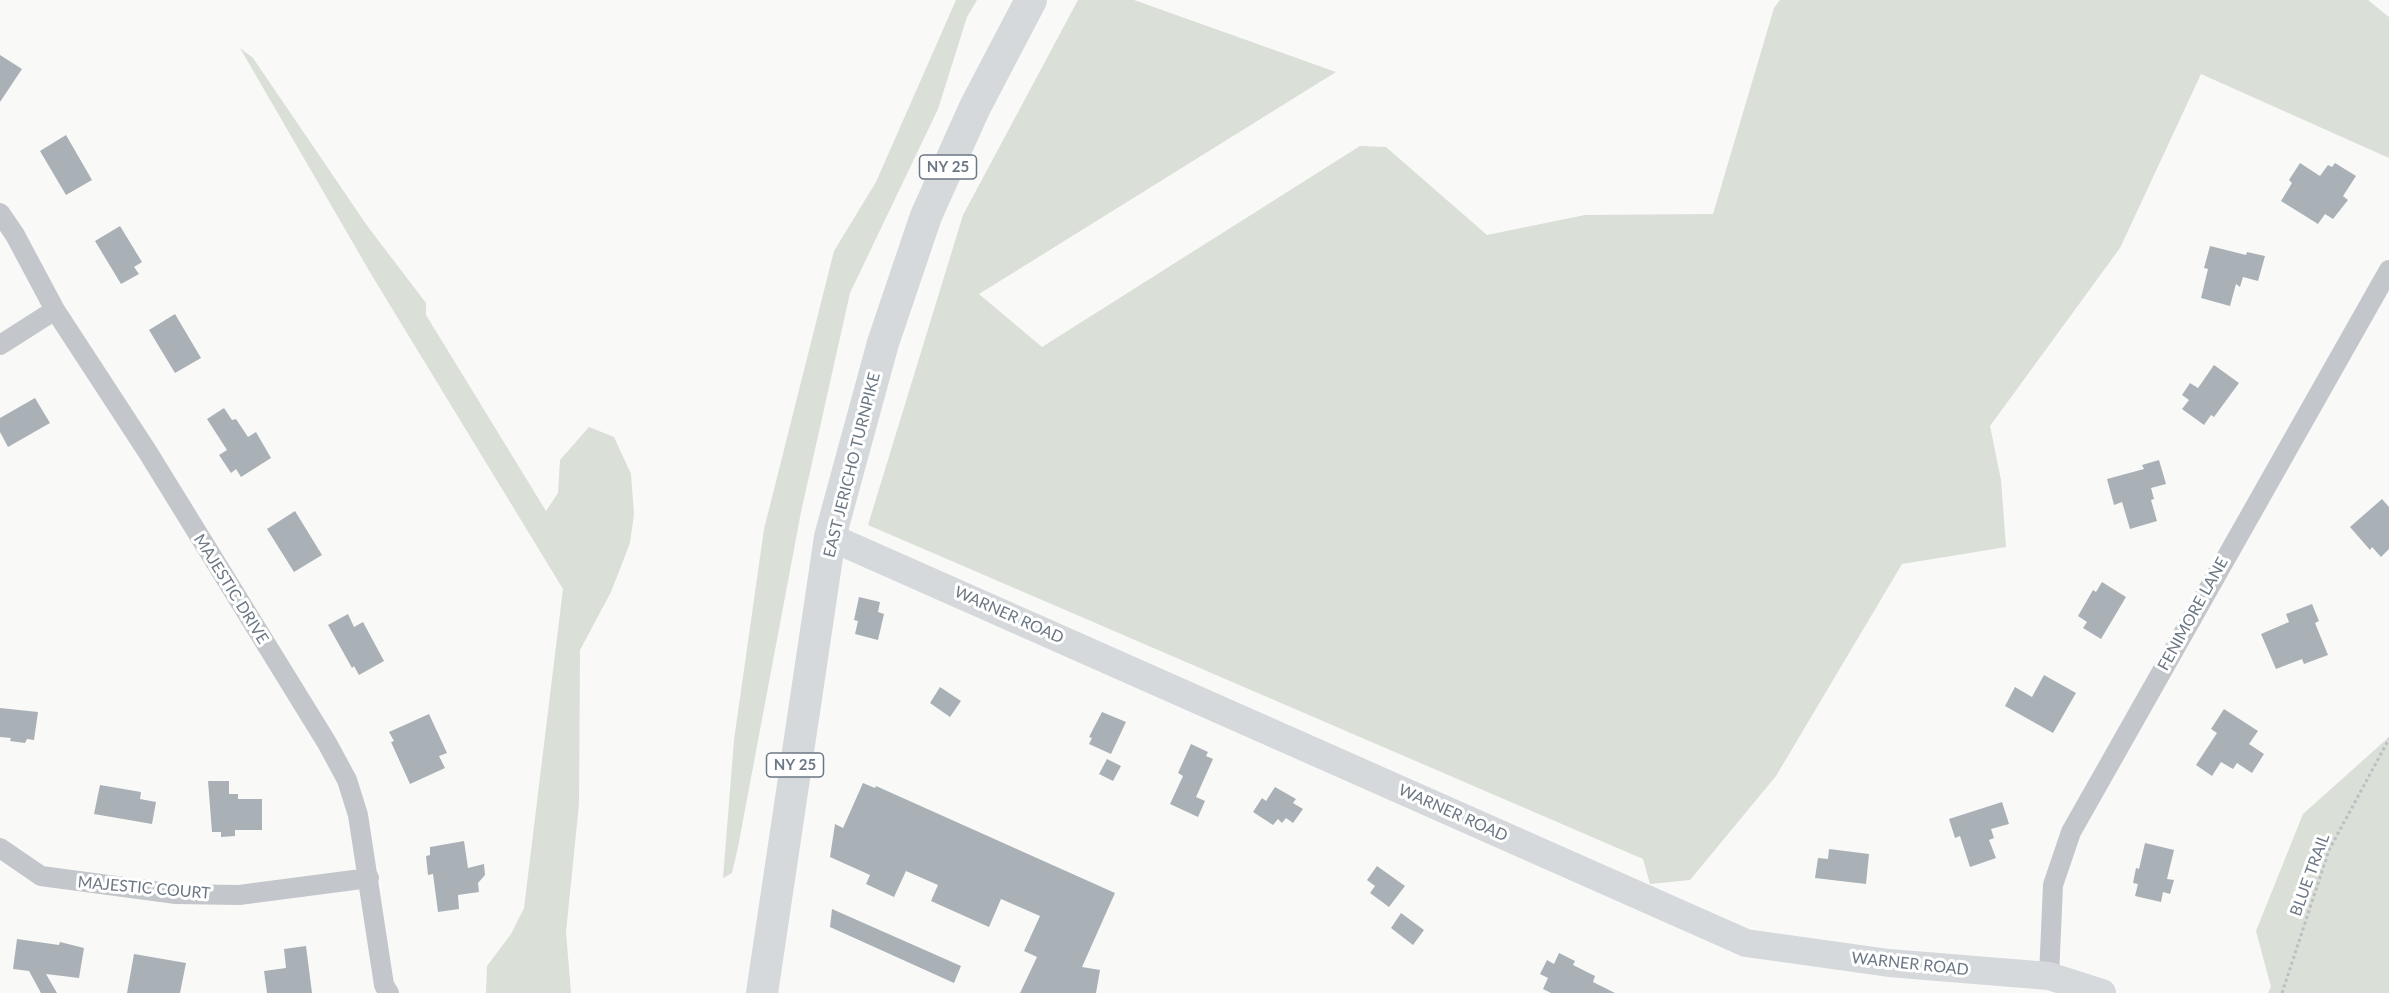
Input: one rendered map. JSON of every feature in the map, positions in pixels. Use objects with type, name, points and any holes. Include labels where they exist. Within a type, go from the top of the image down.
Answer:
[{"type":"main road","name":"EAST JERICHO TURNPIKE","points":[[762,993],[830,537],[884,343],[926,216],[975,107],[1031,0]]},
{"type":"street","name":"MAJESTIC DRIVE","points":[[0,213],[15,235],[55,310],[147,450],[342,771],[358,815],[384,985],[389,993]]},
{"type":"street","name":"FENIMORE LANE","points":[[2049,976],[2053,885],[2071,832],[2389,270]]},
{"type":"street","points":[[0,345],[55,310]]},
{"type":"street","name":"WARNER ROAD","points":[[830,537],[1746,944],[1889,963],[2049,976],[2102,993]]},
{"type":"street","name":"MAJESTIC COURT","points":[[0,848],[41,876],[176,894],[238,895],[369,878]]},
{"type":"path","name":"BLUE TRAIL","points":[[2282,993],[2329,850],[2389,739]]},
{"type":"shaded area","points":[[956,0],[977,0],[967,17],[938,109],[850,293],[801,512],[738,847],[732,873],[723,878],[734,740],[764,529],[834,251],[876,182]]},
{"type":"shaded area","points":[[1078,0],[1134,0],[1336,72],[979,294],[1042,347],[1360,146],[1386,147],[1487,235],[1585,215],[1713,214],[1774,8],[1780,0],[2368,0],[2389,17],[2389,158],[2201,74],[2120,248],[1990,426],[2001,480],[2006,547],[1902,564],[1776,776],[1690,880],[1650,884],[1643,859],[868,525],[963,215]]},
{"type":"shaded area","points":[[240,48],[253,58],[368,227],[426,303],[426,315],[546,511],[558,493],[560,460],[589,427],[614,437],[631,474],[634,514],[630,543],[611,592],[580,650],[579,804],[566,932],[571,993],[486,993],[487,966],[511,934],[524,908],[563,589],[371,274]]},
{"type":"shaded area","points":[[2389,737],[2389,993],[2268,993],[2271,987],[2256,931],[2303,814]]},
{"type":"building","points":[[0,55],[22,69],[0,102]]},
{"type":"building","points":[[66,135],[92,180],[66,195],[40,151]]},
{"type":"building","points":[[2300,163],[2320,176],[2328,165],[2332,167],[2335,163],[2356,176],[2343,196],[2348,200],[2333,219],[2325,214],[2318,224],[2281,201],[2292,183],[2289,180]]},
{"type":"building","points":[[120,226],[142,262],[134,267],[139,274],[121,284],[95,241]]},
{"type":"building","points":[[2210,246],[2246,255],[2247,252],[2265,256],[2258,281],[2243,277],[2240,287],[2236,284],[2230,306],[2201,298],[2208,269],[2204,268]]},
{"type":"building","points":[[175,314],[201,358],[175,373],[149,330]]},
{"type":"building","points":[[2214,365],[2239,383],[2214,417],[2211,415],[2204,425],[2182,409],[2189,400],[2182,395],[2190,383],[2198,388]]},
{"type":"building","points":[[35,398],[50,423],[8,447],[0,432],[0,418]]},
{"type":"building","points":[[224,408],[232,420],[236,419],[248,437],[256,432],[271,458],[241,477],[236,469],[231,473],[219,455],[227,450],[207,419]]},
{"type":"building","points":[[2159,460],[2166,484],[2151,488],[2154,499],[2151,500],[2157,521],[2130,529],[2122,502],[2114,505],[2107,479],[2144,469],[2142,465]]},
{"type":"building","points":[[2382,499],[2389,507],[2389,549],[2381,557],[2372,547],[2370,550],[2350,527]]},
{"type":"building","points":[[295,511],[322,555],[294,572],[267,529]]},
{"type":"building","points":[[2102,582],[2126,597],[2101,639],[2083,628],[2087,622],[2078,616],[2093,590],[2096,592]]},
{"type":"building","points":[[859,597],[880,602],[878,612],[884,614],[878,640],[855,634],[858,621],[854,620]]},
{"type":"building","points":[[2312,604],[2319,621],[2315,623],[2328,655],[2304,664],[2302,659],[2276,669],[2261,634],[2289,622],[2286,614]]},
{"type":"building","points":[[348,614],[354,627],[363,622],[384,661],[359,675],[354,666],[352,668],[328,625]]},
{"type":"building","points":[[2044,675],[2076,693],[2053,733],[2005,706],[2015,687],[2032,697]]},
{"type":"building","points":[[940,687],[961,701],[950,717],[930,703]]},
{"type":"building","points":[[0,708],[38,712],[34,740],[27,739],[25,743],[0,737]]},
{"type":"building","points":[[2224,709],[2258,731],[2249,744],[2264,754],[2252,773],[2237,763],[2233,769],[2221,762],[2212,776],[2196,765],[2217,733],[2211,729]]},
{"type":"building","points":[[1102,712],[1126,722],[1111,754],[1089,744],[1092,738],[1089,737]]},
{"type":"building","points":[[429,714],[447,753],[439,756],[445,768],[410,784],[391,742],[394,741],[389,732]]},
{"type":"building","points":[[1191,744],[1208,752],[1206,756],[1213,759],[1196,797],[1205,801],[1198,817],[1170,804],[1183,776],[1178,773]]},
{"type":"building","points":[[1107,759],[1121,766],[1113,781],[1099,774]]},
{"type":"building","points":[[208,781],[229,781],[229,794],[238,794],[238,799],[262,799],[262,830],[235,830],[235,836],[221,837],[221,832],[212,832]]},
{"type":"building","points":[[863,783],[875,788],[876,786],[1115,893],[1082,967],[1100,970],[1096,993],[1020,993],[1037,957],[1024,951],[1040,916],[1001,899],[989,927],[931,901],[938,885],[906,871],[894,897],[866,884],[870,875],[830,857],[835,824],[843,828]]},
{"type":"building","points":[[100,785],[141,792],[140,799],[156,802],[152,824],[94,814]]},
{"type":"building","points":[[1275,787],[1296,799],[1293,803],[1303,809],[1293,823],[1286,818],[1282,823],[1278,819],[1273,825],[1253,812],[1262,798],[1266,801]]},
{"type":"building","points":[[2002,802],[2009,824],[1991,829],[1994,838],[1989,840],[1996,858],[1970,867],[1960,836],[1955,838],[1949,819]]},
{"type":"building","points":[[464,841],[468,868],[484,864],[485,875],[478,883],[479,892],[458,895],[459,909],[438,912],[433,874],[428,875],[426,856],[430,855],[430,847]]},
{"type":"building","points":[[2145,843],[2174,850],[2167,879],[2174,880],[2170,894],[2163,892],[2161,902],[2135,896],[2138,884],[2133,883]]},
{"type":"building","points":[[1829,849],[1869,854],[1866,884],[1815,878],[1818,858],[1828,859]]},
{"type":"building","points":[[1377,866],[1405,886],[1389,907],[1370,893],[1375,886],[1367,880]]},
{"type":"building","points":[[832,909],[961,966],[954,983],[830,927]]},
{"type":"building","points":[[1401,913],[1424,930],[1413,945],[1391,928]]},
{"type":"building","points":[[17,939],[59,945],[60,942],[84,948],[79,978],[46,974],[57,993],[41,993],[29,971],[13,969]]},
{"type":"building","points":[[306,946],[312,993],[267,993],[264,971],[286,968],[284,949]]},
{"type":"building","points":[[1559,953],[1575,961],[1573,965],[1595,976],[1593,982],[1615,993],[1551,993],[1543,989],[1548,978],[1540,974],[1547,960],[1554,964]]},
{"type":"building","points":[[134,954],[186,963],[180,993],[127,993]]}]
